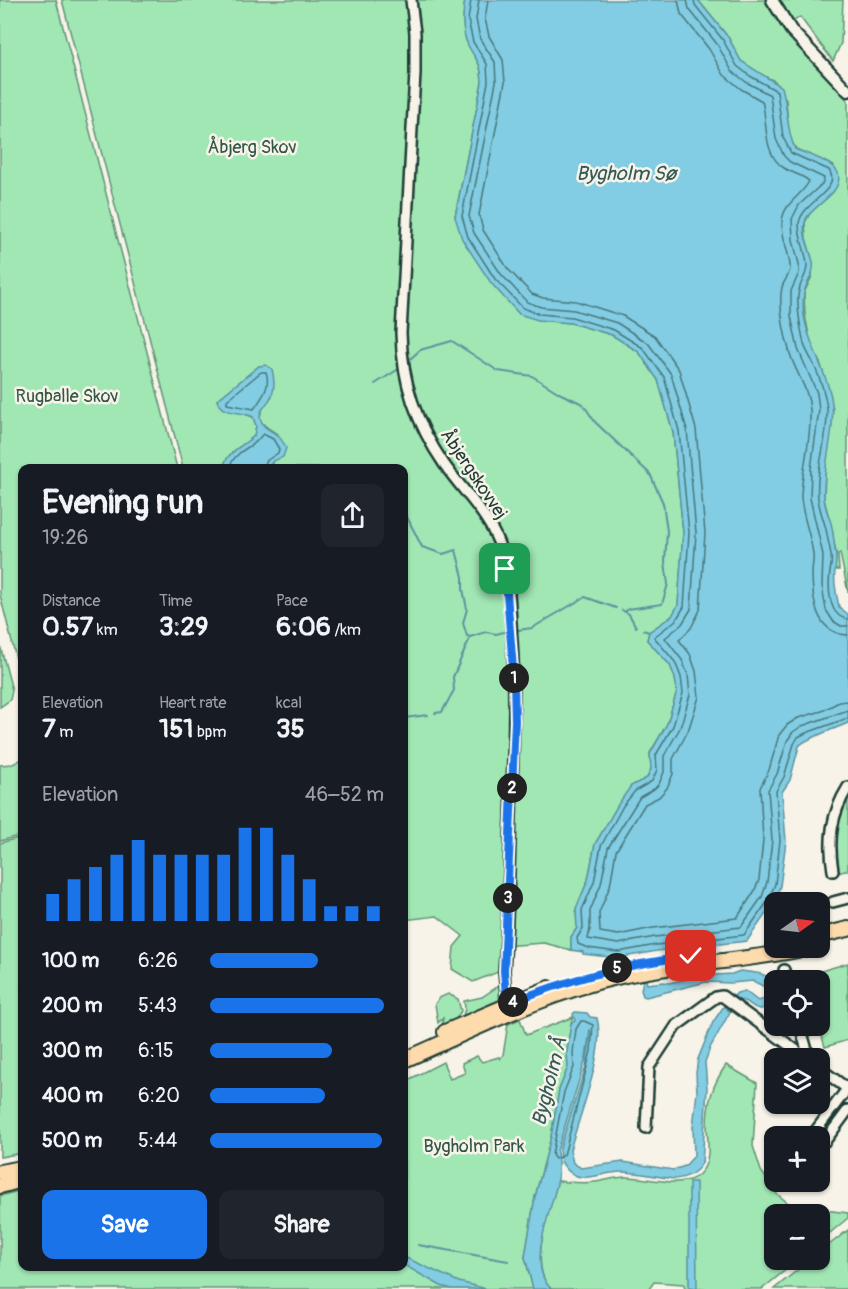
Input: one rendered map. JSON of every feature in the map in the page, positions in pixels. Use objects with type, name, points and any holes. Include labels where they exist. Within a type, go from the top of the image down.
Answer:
[{"type":"main road","points":[[830,933],[848,929]]},
{"type":"main road","points":[[830,943],[848,939]]},
{"type":"main road","points":[[408,1049],[542,990],[621,967],[649,961],[764,946]]},
{"type":"main road","points":[[408,1058],[545,999],[592,983],[650,970],[764,956]]},
{"type":"main road","points":[[0,1172],[18,1169]]},
{"type":"main road","points":[[0,1186],[18,1181]]},
{"type":"street","name":"Åbjergskovvej","points":[[411,0],[415,33],[415,73],[401,333],[402,360],[410,396],[432,447],[491,526],[501,548],[505,569],[514,681],[504,971],[506,995],[510,1003]]},
{"type":"street","points":[[772,0],[791,30],[848,91]]},
{"type":"street","points":[[833,871],[830,832],[837,808],[848,787]]},
{"type":"street","points":[[833,902],[848,898]]},
{"type":"street","points":[[646,1128],[649,1067],[676,1026],[716,997],[722,996],[792,1048]]},
{"type":"street","points":[[819,1126],[847,1089],[830,1076]]},
{"type":"street","points":[[830,1134],[848,1110]]},
{"type":"green space","name":"Rugballe Skov","points":[[0,0],[56,0],[176,464],[18,464],[18,666],[0,595]]},
{"type":"green space","name":"Åbjerg Skov","points":[[62,0],[465,0],[463,18],[465,36],[480,66],[482,82],[455,216],[538,320],[571,323],[612,335],[639,352],[658,380],[673,432],[683,532],[678,606],[672,616],[649,632],[647,640],[670,665],[677,691],[667,724],[650,753],[651,769],[647,778],[631,786],[595,844],[588,880],[576,909],[577,928],[571,937],[571,950],[544,943],[502,946],[498,972],[473,982],[452,969],[454,947],[463,936],[437,916],[408,920],[408,464],[272,464],[278,434],[261,422],[263,408],[272,396],[259,366],[217,400],[230,411],[253,417],[256,426],[254,436],[232,453],[224,464],[182,464]]},
{"type":"green space","points":[[698,0],[843,0],[841,43],[833,61],[800,17],[784,28],[798,47],[848,101],[848,592],[840,553],[838,554],[839,570],[835,570],[836,553],[824,499],[833,409],[821,365],[811,345],[805,315],[804,293],[812,276],[813,262],[806,238],[805,223],[810,213],[833,192],[834,166],[796,149],[789,136],[786,100],[775,81],[754,71],[741,61],[728,37]]},
{"type":"green space","points":[[0,645],[12,690],[10,700],[0,707]]},
{"type":"green space","points":[[18,761],[18,836],[0,841],[0,765]]},
{"type":"green space","points":[[848,797],[848,870],[838,873],[836,834],[840,815]]},
{"type":"green space","points":[[18,838],[18,1154],[0,1157],[0,843]]},
{"type":"green space","points":[[848,963],[848,1040],[825,1047],[822,1036],[830,1036],[830,970],[824,970]]},
{"type":"green space","points":[[500,985],[499,1000],[463,1016],[464,1001],[482,997]]},
{"type":"green space","points":[[448,994],[458,999],[461,1011],[456,1019],[442,1025],[443,1018],[438,1023],[435,1004],[439,998]]},
{"type":"green space","name":"Bygholm Park","points":[[573,1017],[567,1052],[568,1067],[559,1090],[551,1137],[535,1197],[525,1257],[533,1289],[0,1289],[0,1196],[18,1191],[18,1271],[408,1271],[408,1080],[443,1062],[450,1079],[465,1073],[462,1063],[477,1056],[482,1062],[499,1057],[500,1059],[503,1055],[508,1024],[520,1019],[526,1035]]},
{"type":"green space","points":[[726,1065],[757,1083],[753,1146],[764,1175],[764,1192],[776,1192],[790,1204],[764,1204],[764,1270],[786,1270],[762,1289],[685,1289],[684,1284],[654,1282],[649,1289],[551,1289],[544,1279],[541,1252],[542,1237],[557,1181],[590,1183],[626,1177],[676,1182],[687,1181],[697,1176],[704,1168],[708,1154],[708,1109],[718,1079]]},
{"type":"green space","points":[[830,1211],[848,1213],[848,1218],[830,1233]]},
{"type":"green space","points":[[848,1230],[848,1289],[774,1289],[798,1270],[830,1270],[830,1244]]},
{"type":"water","name":"Bygholm Sø","points":[[465,0],[698,0],[728,37],[741,61],[782,87],[790,134],[795,149],[826,162],[838,173],[837,187],[810,214],[804,224],[813,268],[805,289],[803,305],[807,330],[832,402],[832,429],[825,470],[824,497],[831,523],[836,558],[835,585],[839,607],[848,614],[848,723],[799,746],[790,780],[782,792],[786,841],[780,886],[778,892],[764,892],[764,916],[747,941],[657,951],[618,958],[583,954],[583,952],[571,950],[571,937],[577,928],[576,909],[588,880],[595,844],[631,786],[647,778],[651,769],[650,754],[667,724],[677,691],[670,665],[647,640],[649,632],[672,616],[678,605],[683,532],[673,432],[658,380],[639,352],[612,335],[571,323],[538,320],[519,314],[491,283],[462,239],[455,217],[482,82],[480,66],[469,47],[463,30]]},
{"type":"water","points":[[266,365],[272,369],[274,379],[271,397],[260,414],[261,421],[283,442],[286,448],[283,457],[271,464],[224,464],[232,453],[254,436],[256,426],[253,417],[227,411],[219,405],[217,400],[259,366]]},
{"type":"water","points":[[740,971],[762,974],[764,975],[764,987],[753,981],[706,982],[646,997],[643,996],[641,990],[643,981],[646,980],[647,984],[669,983],[700,976],[732,974]]},
{"type":"water","points":[[745,991],[758,1001],[764,999],[764,1008],[755,1008],[734,996]]},
{"type":"water","points":[[724,1006],[730,1012],[705,1062],[707,1089],[702,1163],[693,1173],[674,1179],[621,1172],[583,1177],[576,1176],[562,1164],[560,1148],[586,1066],[590,1029],[586,1058],[557,1151],[558,1179],[540,1251],[540,1265],[551,1289],[533,1289],[525,1257],[535,1197],[551,1137],[559,1090],[568,1067],[567,1052],[571,1023],[575,1021],[573,1014],[575,1012],[587,1013],[590,1017],[597,1018],[599,1032],[595,1065],[570,1150],[573,1163],[581,1168],[623,1162],[673,1170],[685,1166],[694,1156],[693,1127],[698,1059],[713,1022]]},
{"type":"water","points":[[689,1182],[696,1182],[697,1288],[689,1287]]},
{"type":"water","points":[[408,1259],[459,1282],[487,1289],[452,1289],[441,1286],[408,1267]]},
{"type":"waterway","points":[[408,361],[420,350],[452,341],[498,371],[532,376],[561,394],[583,404],[595,422],[650,474],[663,503],[667,531],[665,562],[668,584],[662,604],[628,609],[625,612]]},
{"type":"waterway","points":[[375,384],[397,370]]},
{"type":"waterway","points":[[408,519],[422,547],[443,554],[456,550],[463,577],[467,609],[463,623],[467,636],[486,632],[496,634],[504,632]]},
{"type":"waterway","points":[[518,630],[532,628],[585,597],[616,608]]},
{"type":"waterway","points":[[622,610],[629,614],[636,627]]},
{"type":"waterway","points":[[643,630],[649,632]]},
{"type":"waterway","points":[[435,713],[442,712],[454,690],[453,677],[470,638]]},
{"type":"waterway","points":[[408,718],[428,715]]},
{"type":"waterway","points":[[418,1245],[508,1261]]},
{"type":"route","points":[[505,569],[515,721],[504,971],[506,995],[510,1003],[589,975],[649,961],[691,956]]},
{"type":"water label","name":"Bygholm Å","points":[[549,1081]]}]
